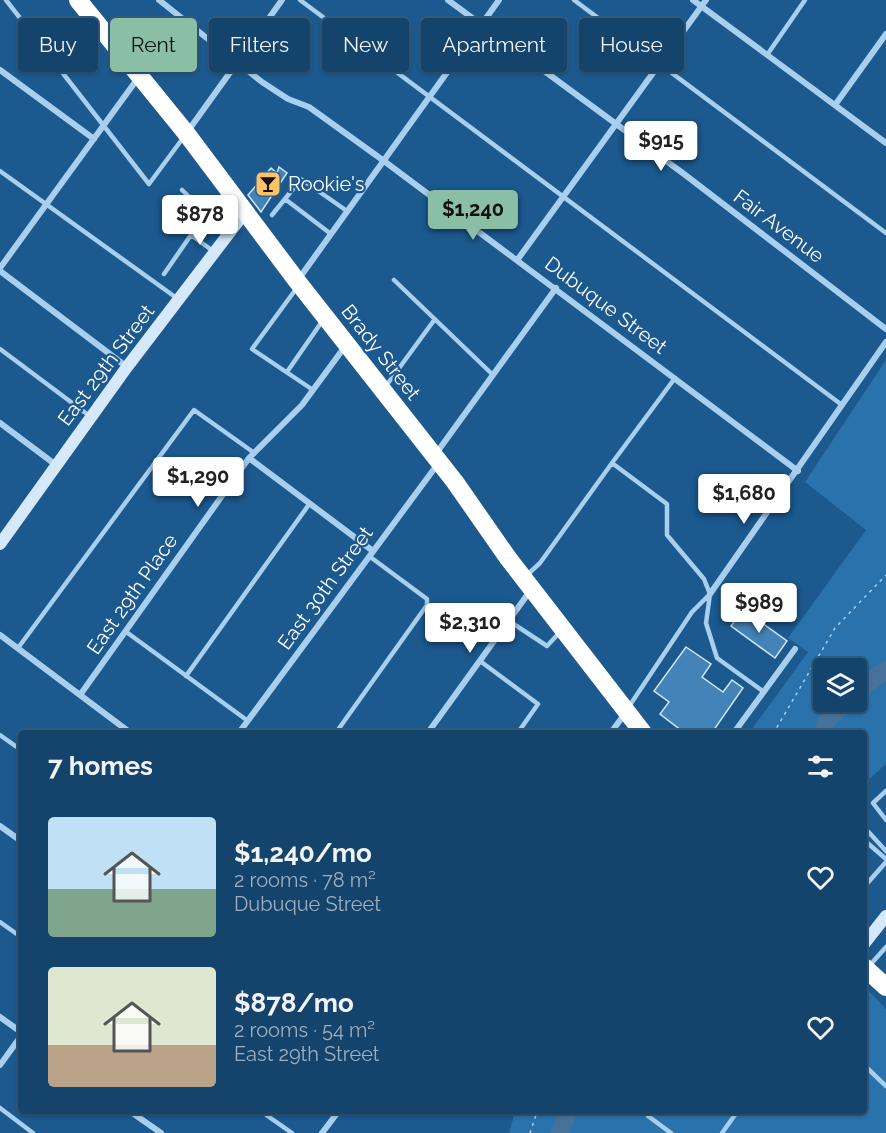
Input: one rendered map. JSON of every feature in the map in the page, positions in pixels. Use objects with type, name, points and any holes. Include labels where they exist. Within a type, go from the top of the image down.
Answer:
[{"type":"highway","name":"Brady Street","points":[[78,0],[186,133],[298,283],[437,459],[528,583],[641,730]]},
{"type":"highway","points":[[867,970],[886,987]]},
{"type":"street","name":"Dubuque Street","points":[[159,0],[209,40]]},
{"type":"street","points":[[269,18],[282,0]]},
{"type":"street","name":"Fair Avenue","points":[[448,0],[473,18]]},
{"type":"street","points":[[486,18],[499,0]]},
{"type":"street","points":[[693,0],[886,143]]},
{"type":"street","points":[[684,31],[706,0]]},
{"type":"street","points":[[835,105],[886,34]]},
{"type":"street","points":[[0,70],[94,139]]},
{"type":"street","points":[[186,133],[230,72]]},
{"type":"street","name":"Dubuque Street","points":[[251,72],[288,99],[309,107],[384,161],[518,259],[798,471]]},
{"type":"street","points":[[298,283],[446,72]]},
{"type":"street","name":"Fair Avenue","points":[[546,72],[886,328]]},
{"type":"street","points":[[518,259],[654,72]]},
{"type":"street","points":[[126,367],[0,270],[140,75]]},
{"type":"street","name":"East 29th Street","points":[[2,536],[126,367],[246,212]]},
{"type":"street","name":"East 30th Street","points":[[241,730],[371,554],[493,375],[556,288]]},
{"type":"street","points":[[710,594],[886,342]]},
{"type":"street","name":"East 29th Place","points":[[80,695],[251,455],[302,405],[346,344]]},
{"type":"street","points":[[0,423],[56,465]]},
{"type":"street","points":[[251,455],[371,554]]},
{"type":"street","points":[[431,730],[509,621],[528,583]]},
{"type":"street","points":[[0,635],[127,730]]},
{"type":"street","points":[[736,730],[795,649]]},
{"type":"street","points":[[613,730],[626,711]]},
{"type":"street","points":[[0,826],[18,839]]},
{"type":"street","points":[[867,940],[886,916]]},
{"type":"street","points":[[0,1017],[18,1032]]},
{"type":"street","points":[[0,1065],[18,1038]]},
{"type":"street","points":[[134,1114],[161,1133]]},
{"type":"street","points":[[322,1133],[336,1114]]},
{"type":"lane","points":[[6,0],[148,184],[186,133]]},
{"type":"lane","points":[[300,0],[842,405]]},
{"type":"lane","points":[[574,0],[598,18]]},
{"type":"lane","points":[[767,55],[805,0]]},
{"type":"lane","points":[[671,72],[886,234]]},
{"type":"lane","points":[[0,171],[179,300]]},
{"type":"lane","points":[[272,216],[301,179],[347,211]]},
{"type":"lane","points":[[164,274],[207,214],[183,190]]},
{"type":"lane","points":[[285,199],[331,234]]},
{"type":"lane","points":[[191,235],[215,252]]},
{"type":"lane","points":[[394,280],[493,375]]},
{"type":"lane","points":[[298,283],[252,349],[313,390]]},
{"type":"lane","points":[[287,372],[325,317]]},
{"type":"lane","points":[[382,390],[435,319]]},
{"type":"lane","points":[[0,349],[91,417]]},
{"type":"lane","points":[[528,583],[540,563],[675,378]]},
{"type":"lane","points":[[18,648],[194,410],[251,455]]},
{"type":"lane","points":[[612,463],[667,504],[667,535],[704,579],[710,594],[706,623],[717,658],[764,692]]},
{"type":"lane","points":[[186,676],[310,503]]},
{"type":"lane","points":[[338,730],[427,605],[427,599],[371,554]]},
{"type":"lane","points":[[626,711],[692,612],[710,594]]},
{"type":"lane","points":[[509,621],[546,646],[563,629]]},
{"type":"lane","points":[[125,631],[248,721]]},
{"type":"lane","points":[[480,661],[538,704],[520,730]]},
{"type":"lane","points":[[0,735],[18,748]]},
{"type":"lane","points":[[886,791],[873,803],[886,820]]},
{"type":"lane","points":[[867,830],[886,851]]},
{"type":"lane","points":[[867,843],[886,861],[867,883]]},
{"type":"lane","points":[[0,922],[18,935]]},
{"type":"lane","points":[[867,966],[886,947]]},
{"type":"lane","points":[[867,1068],[886,1086]]},
{"type":"lane","points":[[0,1108],[33,1133]]},
{"type":"lane","points":[[265,1114],[292,1133]]},
{"type":"lane","points":[[647,1114],[671,1133]]},
{"type":"lane","points":[[722,1133],[736,1114]]},
{"type":"path","points":[[775,730],[835,628],[886,575]]},
{"type":"path","points":[[530,1133],[536,1114]]},
{"type":"shaded area","points":[[886,360],[886,764],[867,781],[867,730],[751,730],[808,652],[788,638],[866,530],[805,482]]},
{"type":"shaded area","points":[[867,989],[886,1009],[886,1133],[509,1133],[514,1114],[867,1114]]},
{"type":"building","name":"Rookie's","points":[[279,167],[287,173],[261,212],[248,195],[271,168],[277,173]]},
{"type":"building","points":[[743,609],[787,641],[775,658],[731,626]]},
{"type":"building","points":[[686,647],[711,664],[702,677],[723,692],[732,680],[743,688],[714,730],[681,730],[660,714],[669,702],[654,691]]},
{"type":"waterway","points":[[867,684],[886,670]]},
{"type":"waterway","points":[[823,730],[827,720],[835,712]]},
{"type":"waterway","points":[[560,1133],[567,1114]]},
{"type":"place","name":"Rookie's","points":[[268,184]]}]
